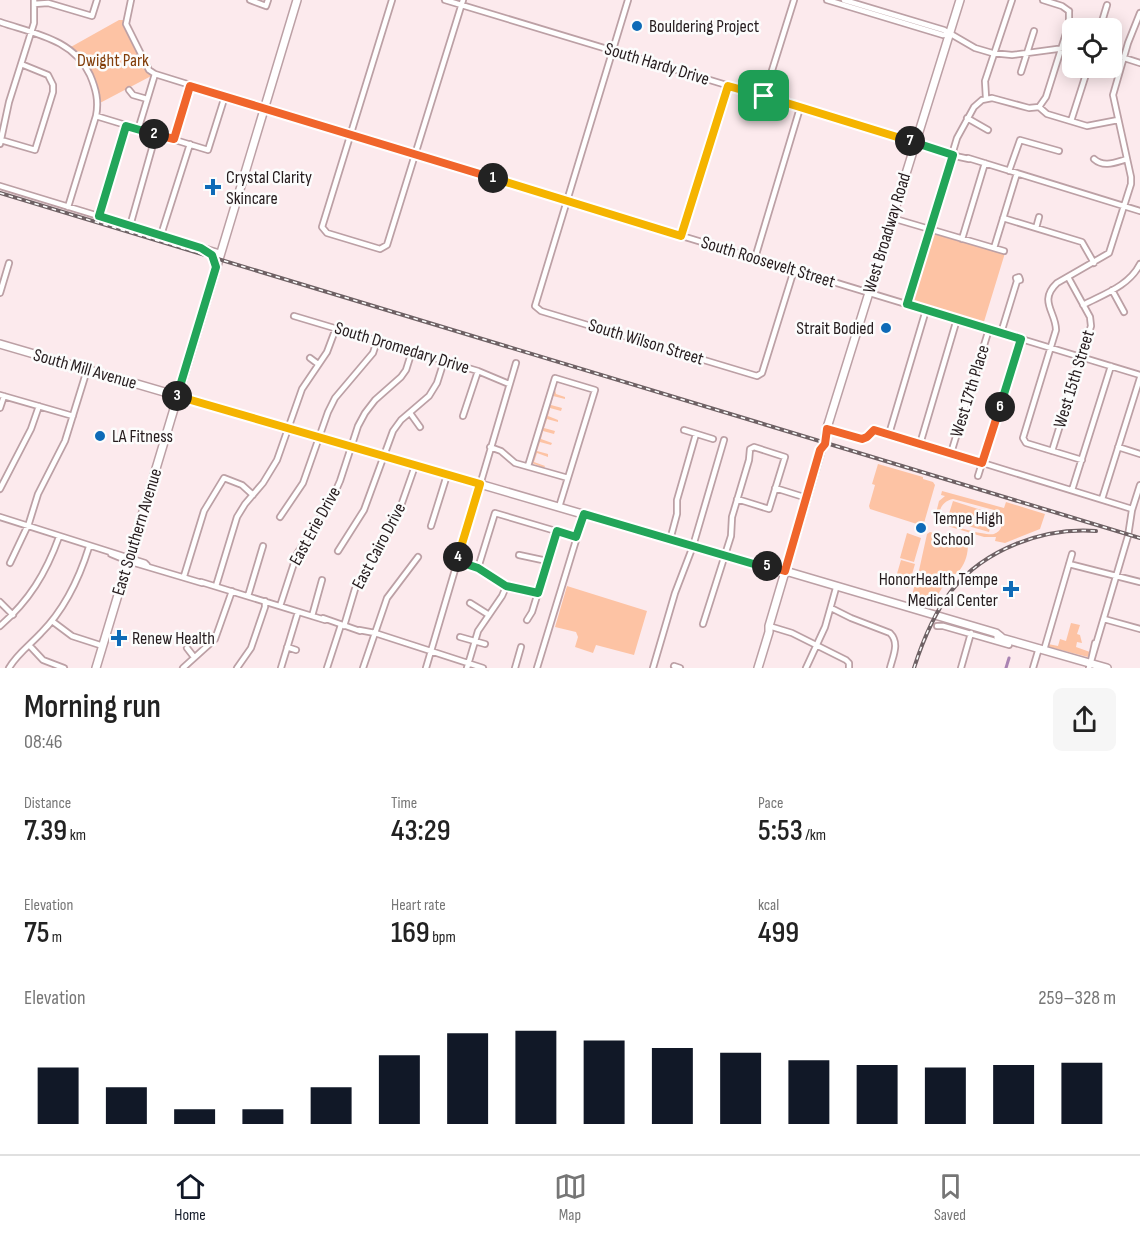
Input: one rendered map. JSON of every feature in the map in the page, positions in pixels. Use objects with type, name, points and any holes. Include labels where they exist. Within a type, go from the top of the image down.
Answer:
[{"type":"main road","name":"East Southern Avenue","points":[[96,668],[297,0]]},
{"type":"main road","name":"West Broadway Road","points":[[756,668],[769,632],[820,450],[825,444],[827,430],[960,0]]},
{"type":"main road","points":[[201,248],[212,255],[216,267]]},
{"type":"main road","name":"South Mill Avenue","points":[[0,344],[87,370],[99,369],[177,396],[725,556],[765,565],[951,625],[1001,637],[1090,666],[1107,668]]},
{"type":"main road","name":"South Mill Avenue","points":[[784,573],[996,633],[1001,637]]},
{"type":"street","points":[[63,7],[65,0]]},
{"type":"street","points":[[21,64],[42,72],[51,79],[53,92],[35,150],[1,142],[21,64],[31,32],[35,15],[34,2],[48,3],[92,16],[98,0]]},
{"type":"street","points":[[131,0],[126,24],[149,70],[155,74],[138,130]]},
{"type":"street","points":[[250,0],[267,3]]},
{"type":"street","points":[[385,248],[380,249],[327,233],[323,229],[392,0]]},
{"type":"street","name":"South Hardy Drive","points":[[445,0],[462,3],[1140,211]]},
{"type":"street","points":[[566,201],[628,0]]},
{"type":"street","points":[[764,96],[794,0]]},
{"type":"street","points":[[827,0],[937,33],[949,34]]},
{"type":"street","points":[[844,0],[944,30],[975,48],[994,53],[1010,55],[1061,48]]},
{"type":"street","points":[[986,98],[985,84],[1012,0]]},
{"type":"street","points":[[1039,107],[1046,97],[1070,21],[1070,11],[1043,0]]},
{"type":"street","points":[[385,248],[462,3]]},
{"type":"street","points":[[1103,18],[1107,5]]},
{"type":"street","points":[[1082,460],[1023,441],[1057,328],[1048,308],[1048,300],[1054,285],[1111,251],[1125,206],[1132,180],[1113,95],[1140,13]]},
{"type":"street","points":[[0,22],[66,45],[80,59],[96,88],[98,104],[96,116],[68,207]]},
{"type":"street","points":[[1021,72],[1034,31]]},
{"type":"street","points":[[1124,58],[1140,63]]},
{"type":"street","name":"South Roosevelt Street","points":[[155,74],[1140,376]]},
{"type":"street","points":[[1071,121],[1085,78]]},
{"type":"street","points":[[174,139],[190,86]]},
{"type":"street","points":[[681,236],[728,86]]},
{"type":"street","points":[[129,90],[133,95],[147,99]]},
{"type":"street","points":[[96,116],[208,150],[225,96]]},
{"type":"street","points":[[907,304],[959,133],[976,105],[986,98],[996,98],[1029,108],[1039,107],[1047,114],[1090,126],[1118,120]]},
{"type":"street","points":[[754,258],[800,108]]},
{"type":"street","points":[[0,111],[8,112]]},
{"type":"street","points":[[968,118],[988,130]]},
{"type":"street","points":[[99,216],[126,126]]},
{"type":"street","points":[[130,226],[156,134]]},
{"type":"street","points":[[1009,171],[1020,140],[1059,151]]},
{"type":"street","points":[[161,235],[190,144]]},
{"type":"street","points":[[1094,159],[1103,164],[1127,159]]},
{"type":"street","points":[[962,238],[985,164]]},
{"type":"street","points":[[994,248],[1017,173]]},
{"type":"street","points":[[0,186],[220,253]]},
{"type":"street","name":"South Wilson Street","points":[[566,201],[535,306],[541,311],[759,375],[762,373],[794,270]]},
{"type":"street","points":[[1036,228],[1039,217]]},
{"type":"street","points":[[892,218],[1004,251]]},
{"type":"street","points":[[1003,218],[1082,242],[1094,263]]},
{"type":"street","points":[[385,248],[389,253]]},
{"type":"street","points":[[0,293],[9,263]]},
{"type":"street","points":[[1083,305],[1129,279],[1140,264]]},
{"type":"street","name":"West 15th Street","points":[[1052,451],[1091,323],[1083,305],[1060,272]]},
{"type":"street","name":"West 17th Place","points":[[1001,333],[1017,281]]},
{"type":"street","points":[[1113,290],[1124,312]]},
{"type":"street","points":[[889,434],[926,310]]},
{"type":"street","name":"South Dromedary Drive","points":[[294,316],[478,371],[509,384]]},
{"type":"street","points":[[920,444],[957,319]]},
{"type":"street","points":[[216,586],[235,523],[245,504],[277,460],[302,389],[327,352],[336,328]]},
{"type":"street","name":"West 17th Place","points":[[951,453],[988,329]]},
{"type":"street","points":[[978,476],[1021,339]]},
{"type":"street","points":[[280,517],[303,483],[335,398],[373,353],[377,341]]},
{"type":"street","name":"East Erie Drive","points":[[280,606],[297,554],[332,499],[365,413],[375,400],[401,377],[406,370],[412,351]]},
{"type":"street","points":[[310,358],[318,364]]},
{"type":"street","points":[[338,551],[364,510],[393,431],[401,420],[429,396],[437,383],[444,361]]},
{"type":"street","points":[[426,668],[516,363]]},
{"type":"street","points":[[1072,490],[1111,366]]},
{"type":"street","points":[[10,563],[38,494],[63,447],[87,370]]},
{"type":"street","points":[[463,416],[478,371]]},
{"type":"street","points":[[1102,499],[1140,376]]},
{"type":"street","points":[[528,466],[555,378],[595,390],[559,507]]},
{"type":"street","points":[[0,408],[2,395],[73,416]]},
{"type":"street","points":[[0,489],[31,429],[39,406]]},
{"type":"street","points":[[410,413],[420,427]]},
{"type":"street","points":[[684,430],[713,439]]},
{"type":"street","points":[[827,430],[862,439],[873,430],[889,434],[1139,512]]},
{"type":"street","points":[[670,540],[677,514],[676,500],[696,434]]},
{"type":"street","points":[[653,668],[675,593],[693,546],[724,440]]},
{"type":"street","points":[[490,447],[501,451],[511,461],[568,478]]},
{"type":"street","points":[[703,624],[725,556],[737,500],[751,447],[785,457],[769,509],[737,500]]},
{"type":"street","points":[[1118,447],[1140,454]]},
{"type":"street","name":"East Cairo Drive","points":[[327,668],[355,589],[397,517],[416,466]]},
{"type":"street","points":[[431,526],[447,475]]},
{"type":"street","points":[[184,576],[204,511],[224,478],[242,485],[253,495]]},
{"type":"street","points":[[1090,666],[1097,649],[1100,631],[1129,535],[1132,510],[1140,485]]},
{"type":"street","points":[[774,488],[807,498]]},
{"type":"street","points":[[478,568],[495,513],[576,537]]},
{"type":"street","points":[[537,668],[584,514]]},
{"type":"street","points":[[0,518],[430,652],[468,666],[483,668]]},
{"type":"street","points":[[527,620],[532,612],[557,531]]},
{"type":"street","points":[[0,627],[13,615],[40,580],[59,537]]},
{"type":"street","points":[[248,596],[263,546]]},
{"type":"street","points":[[9,668],[12,661],[52,621],[81,574],[89,547]]},
{"type":"street","points":[[1033,668],[1072,554]]},
{"type":"street","points":[[519,555],[547,561]]},
{"type":"street","points":[[363,668],[387,598],[418,557]]},
{"type":"street","points":[[457,561],[478,568],[506,586],[538,593]]},
{"type":"street","points":[[1069,564],[1140,582]]},
{"type":"street","points":[[312,616],[322,580]]},
{"type":"street","points":[[468,666],[478,631],[506,586]]},
{"type":"street","points":[[806,668],[831,608],[836,589]]},
{"type":"street","points":[[183,668],[215,639],[227,606],[230,604],[232,591]]},
{"type":"street","points":[[237,668],[251,648],[265,601]]},
{"type":"street","points":[[0,602],[13,615]]},
{"type":"street","points":[[470,603],[489,615]]},
{"type":"street","points":[[831,608],[890,633],[895,638],[896,644],[890,668]]},
{"type":"street","points":[[281,668],[298,612]]},
{"type":"street","points":[[1104,619],[1140,629]]},
{"type":"street","points":[[52,621],[72,636],[103,646]]},
{"type":"street","points":[[769,626],[792,633],[846,660],[849,668]]},
{"type":"street","points":[[937,626],[971,633],[1009,645]]},
{"type":"street","points":[[961,668],[971,633]]},
{"type":"street","points":[[460,637],[485,644]]},
{"type":"street","points":[[29,645],[43,660],[64,668]]},
{"type":"street","points":[[287,647],[296,650]]},
{"type":"street","points":[[514,668],[521,647]]},
{"type":"street","points":[[187,648],[194,657]]},
{"type":"green space","name":"Dwight Park","points":[[119,20],[126,20],[149,70],[155,74],[98,104],[89,74],[69,48]]},
{"type":"green space","points":[[932,232],[1005,253],[983,325],[910,302]]},
{"type":"green space","points":[[554,389],[556,394],[565,399],[553,396],[551,405],[562,408],[561,411],[550,408],[548,416],[558,422],[547,419],[544,428],[555,431],[554,434],[543,431],[541,439],[552,443],[551,445],[540,442],[537,451],[548,454],[548,457],[537,453],[534,462],[545,466],[544,468],[532,463]]},
{"type":"green space","points":[[878,464],[933,482],[935,485],[924,523],[920,525],[870,509],[875,485],[872,484]]},
{"type":"green space","points":[[942,491],[1004,508],[1006,502],[1045,514],[1040,529],[1005,543],[995,541],[996,537],[984,537],[941,524],[936,513],[939,501],[945,496],[941,495]],"holes":[[[953,499],[994,510],[1001,518],[1001,528],[994,534],[970,531],[951,525],[943,520],[940,512],[942,505]]]},
{"type":"green space","points":[[953,501],[994,514],[989,532],[947,520]]},
{"type":"green space","points":[[930,532],[968,544],[964,564],[951,577],[937,580],[918,575],[927,534]]},
{"type":"green space","points":[[907,533],[921,538],[914,562],[900,558]]},
{"type":"green space","points":[[901,560],[915,564],[908,588],[894,584]]},
{"type":"green space","points":[[919,578],[943,586],[937,595],[926,604],[910,603],[916,580]]},
{"type":"green space","points":[[567,586],[647,611],[634,655],[596,645],[593,653],[575,647],[578,637],[576,632],[555,627]]},
{"type":"green space","points":[[1071,623],[1080,625],[1077,634],[1080,635],[1082,643],[1077,642],[1076,647],[1090,652],[1088,657],[1049,647],[1048,644],[1058,646],[1060,639],[1066,641]]},
{"type":"waterway","points":[[1006,668],[1009,658]]},
{"type":"railway","points":[[0,193],[1140,538]]},
{"type":"railway","points":[[914,668],[921,647],[940,608],[952,590],[981,563],[998,552],[1036,537],[1056,533],[1096,531]]},
{"type":"place","name":"Bouldering Project","points":[[637,26]]},
{"type":"place","name":"Crystal Clarity Skincare","points":[[213,187]]},
{"type":"place","name":"Strait Bodied","points":[[886,328]]},
{"type":"place","name":"LA Fitness","points":[[100,436]]},
{"type":"place","name":"Tempe High School","points":[[921,528]]},
{"type":"place","name":"HonorHealth Tempe Medical Center","points":[[1011,589]]},
{"type":"place","name":"Renew Health","points":[[119,638]]},
{"type":"route","points":[[190,86],[681,236],[728,86],[764,96],[953,155],[907,304],[1021,339],[982,463],[874,430],[862,439],[827,429],[825,444],[820,450],[785,571],[757,565],[584,514],[576,537],[557,531],[538,593],[506,586],[486,572],[457,561],[480,484],[177,396],[216,267],[213,257],[201,248],[99,216],[126,126],[174,139],[190,86]]}]
